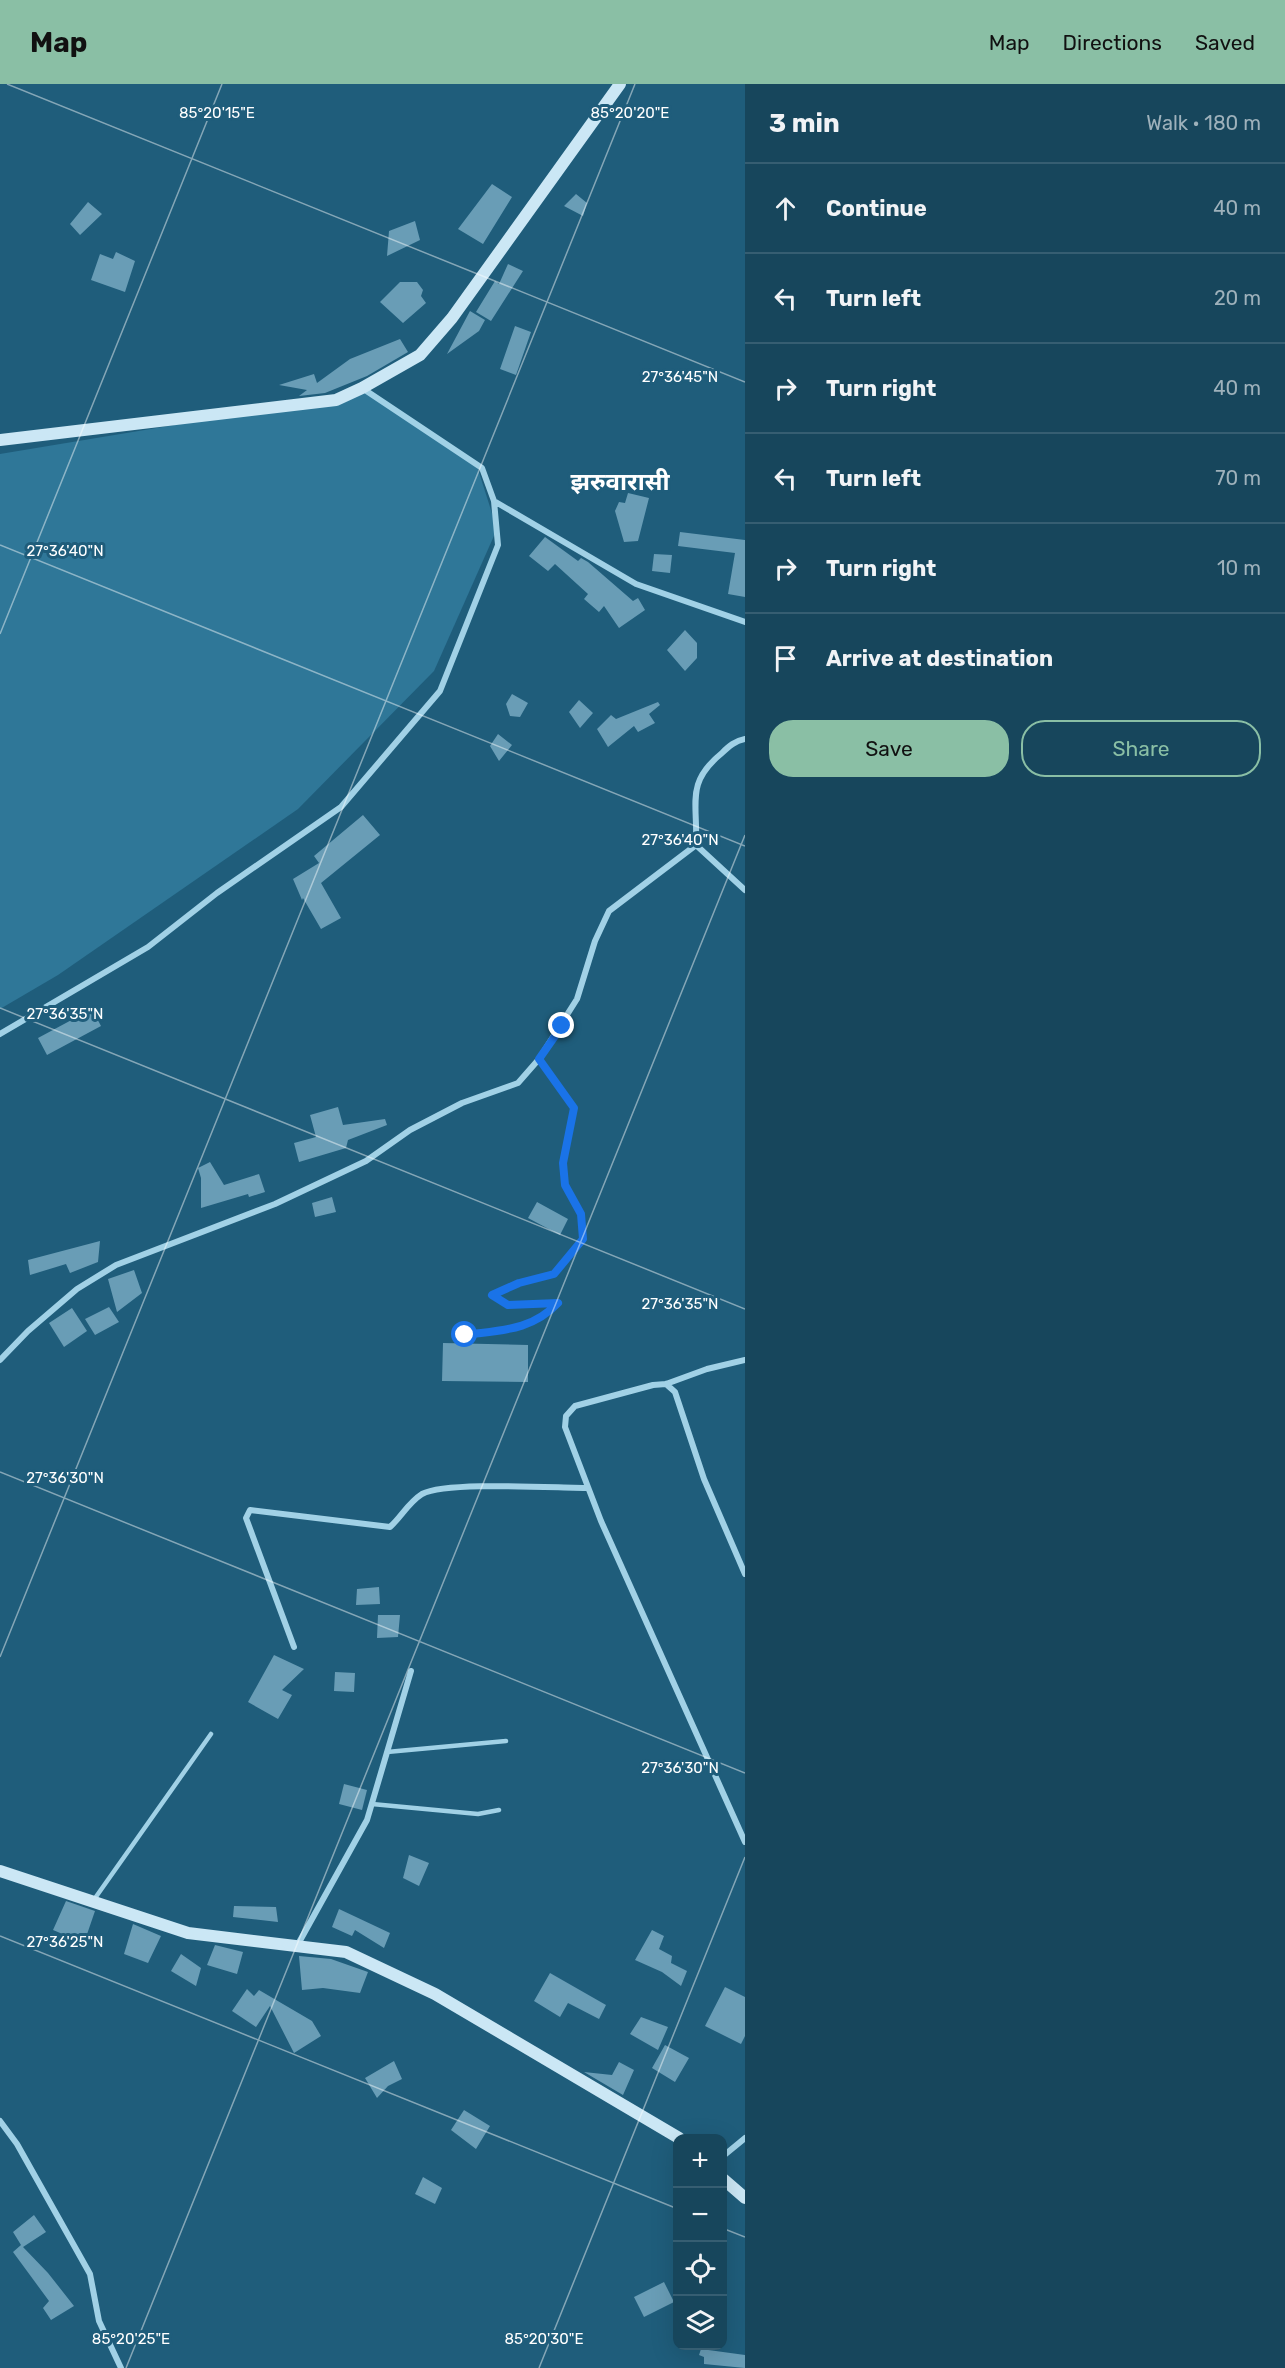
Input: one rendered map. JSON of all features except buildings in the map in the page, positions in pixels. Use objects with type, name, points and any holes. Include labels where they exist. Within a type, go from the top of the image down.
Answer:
[{"type":"street","points":[[0,440],[336,400],[420,355],[452,318],[620,84]]},
{"type":"street","points":[[0,1034],[148,947],[217,893],[341,807],[440,691],[498,545],[494,501],[482,468],[362,388]]},
{"type":"street","points":[[494,501],[636,584],[745,622]]},
{"type":"street","points":[[745,739],[736,740],[705,766],[694,790],[696,845],[745,890]]},
{"type":"street","points":[[0,1360],[28,1331],[77,1289],[116,1265],[275,1204],[366,1161],[410,1130],[462,1103],[518,1083],[539,1059],[577,999],[595,940],[609,911],[696,845]]},
{"type":"street","points":[[745,1360],[707,1369],[666,1384],[653,1385],[575,1406],[566,1416],[565,1427],[588,1488],[713,1777],[745,1842]]},
{"type":"street","points":[[666,1384],[675,1392],[704,1479],[745,1575]]},
{"type":"street","points":[[294,1647],[246,1518],[250,1510],[390,1527],[407,1505],[424,1493],[449,1487],[588,1488]]},
{"type":"street","points":[[297,1946],[367,1820],[411,1671]]},
{"type":"street","points":[[0,1871],[188,1933],[346,1952],[435,1994],[673,2135]]},
{"type":"street","points":[[0,2121],[17,2144],[90,2274],[99,2322],[121,2368]]},
{"type":"street","points":[[727,2154],[745,2138]]},
{"type":"street","points":[[727,2182],[745,2198]]},
{"type":"lane","points":[[93,1902],[211,1734]]},
{"type":"lane","points":[[386,1752],[506,1741]]},
{"type":"lane","points":[[372,1804],[478,1814],[499,1810]]},
{"type":"path","points":[[465,1335],[510,1329],[542,1319],[558,1303],[508,1305],[492,1295],[519,1283],[554,1274],[583,1239],[581,1214],[565,1185],[563,1163],[574,1108],[539,1059]]},
{"type":"shaded area","points":[[373,392],[477,466],[497,529],[434,671],[298,809],[58,975],[0,1009],[0,454]]},
{"type":"district","name":"झरुवारासी","points":[[620,482]]},
{"type":"route","points":[[465,1335],[510,1329],[542,1319],[558,1303],[508,1305],[492,1295],[519,1283],[554,1274],[583,1239],[581,1214],[565,1185],[563,1163],[574,1108],[539,1059],[562,1026]]}]
